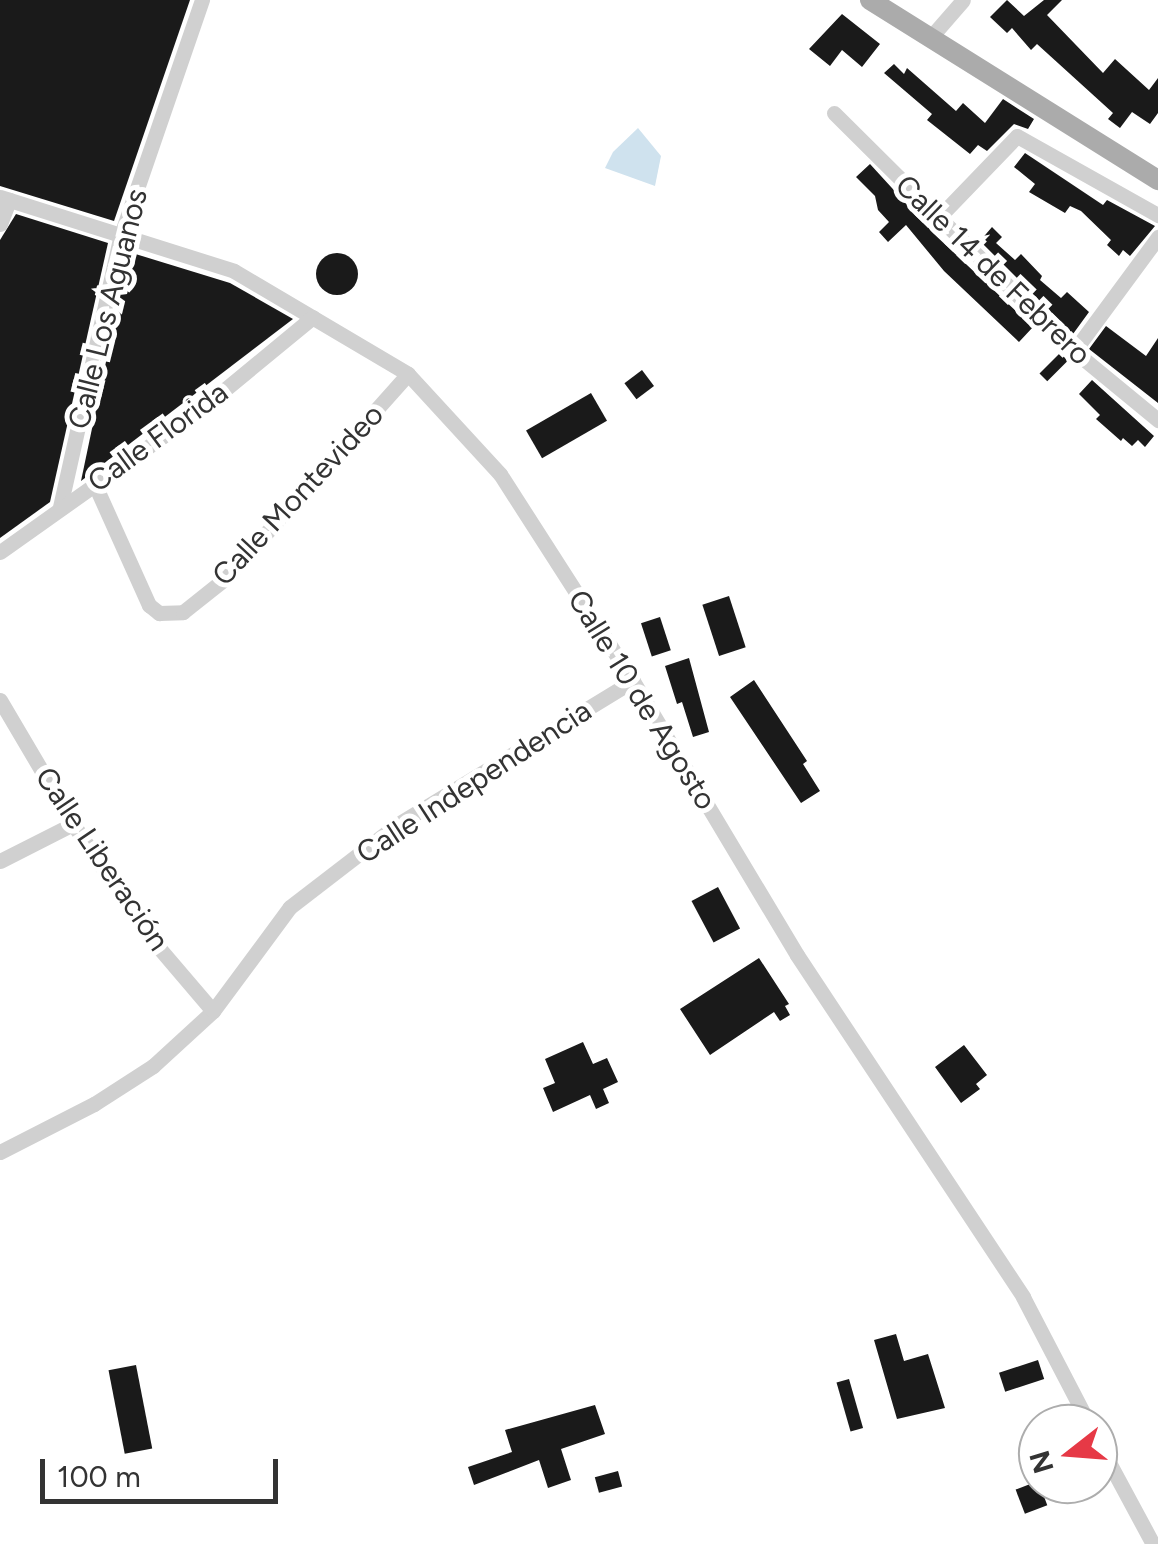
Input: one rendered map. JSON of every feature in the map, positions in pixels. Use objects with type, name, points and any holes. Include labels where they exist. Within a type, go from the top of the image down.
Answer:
[{"type":"main road","points":[[870,0],[1158,180]]},
{"type":"street","name":"Calle Los Aguanos","points":[[60,507],[120,235],[202,0]]},
{"type":"street","points":[[930,38],[963,0]]},
{"type":"street","name":"Calle 14 de Febrero","points":[[834,112],[936,219],[1074,351],[1158,420]]},
{"type":"street","points":[[936,219],[1017,136],[1158,215]]},
{"type":"street","name":"Calle 10 de Agosto","points":[[4,198],[234,272],[408,374],[500,474],[634,682],[797,956],[1023,1298],[1078,1404]]},
{"type":"street","points":[[0,224],[4,198]]},
{"type":"street","points":[[1074,351],[1158,237]]},
{"type":"street","name":"Calle Florida","points":[[0,552],[200,410],[313,317]]},
{"type":"street","name":"Calle Montevideo","points":[[95,485],[149,605],[159,613],[183,612],[226,578],[408,374]]},
{"type":"street","name":"Calle Independencia","points":[[0,1152],[94,1104],[154,1066],[213,1011],[290,908],[395,826],[634,682]]},
{"type":"street","name":"Calle Liberación","points":[[0,700],[72,824],[148,935],[213,1011]]},
{"type":"street","points":[[0,861],[72,824]]},
{"type":"street","points":[[1118,1479],[1153,1544]]},
{"type":"water","points":[[638,128],[661,156],[655,186],[605,168],[613,152]]},
{"type":"building","points":[[0,0],[190,0],[114,221],[0,186]]},
{"type":"building","points":[[1007,0],[1024,16],[1044,0],[1062,0],[1047,15],[1103,73],[1115,59],[1149,90],[1158,78],[1158,113],[1150,124],[1132,112],[1120,128],[1108,119],[1113,113],[1037,44],[1031,50],[1012,28],[1007,33],[990,17]]},
{"type":"building","points":[[842,14],[880,44],[862,67],[842,50],[830,66],[809,49]]},
{"type":"building","points":[[894,64],[904,74],[907,68],[956,111],[963,103],[985,123],[1003,99],[1034,119],[1028,129],[1014,124],[987,151],[978,145],[970,154],[927,120],[932,114],[884,73]]},
{"type":"building","points":[[1025,153],[1103,205],[1107,200],[1155,226],[1130,256],[1123,250],[1119,256],[1107,245],[1111,240],[1081,211],[1070,206],[1065,213],[1029,192],[1035,184],[1014,167]]},
{"type":"building","points":[[870,164],[934,234],[1033,327],[1019,342],[944,271],[906,225],[888,242],[879,232],[889,222],[878,210],[875,196],[856,177]]},
{"type":"building","points":[[16,214],[108,243],[50,502],[0,538],[0,240]]},
{"type":"building","points":[[992,227],[1002,237],[996,243],[1015,260],[1021,254],[1042,276],[1040,280],[1061,298],[1067,292],[1089,312],[1073,334],[980,241]]},
{"type":"building","points":[[129,252],[230,283],[293,319],[81,481]]},
{"type":"building","points":[[337,253],[352,259],[358,274],[352,289],[337,295],[322,289],[316,274],[322,259]]},
{"type":"building","points":[[1106,326],[1146,356],[1158,338],[1158,403],[1089,349]]},
{"type":"building","points":[[1060,353],[1068,361],[1047,381],[1039,374]]},
{"type":"building","points":[[642,370],[654,386],[636,399],[624,383]]},
{"type":"building","points":[[1092,380],[1154,436],[1145,447],[1138,440],[1132,446],[1123,438],[1121,441],[1096,419],[1100,415],[1079,394]]},
{"type":"building","points":[[591,393],[607,421],[542,458],[526,431]]},
{"type":"building","points":[[729,596],[746,647],[719,656],[702,605]]},
{"type":"building","points":[[660,617],[671,650],[652,656],[641,623]]},
{"type":"building","points":[[689,658],[709,732],[693,737],[665,666]]},
{"type":"building","points":[[754,680],[807,761],[803,764],[820,791],[801,803],[730,697]]},
{"type":"building","points":[[718,887],[740,928],[714,943],[692,901]]},
{"type":"building","points":[[759,958],[789,1004],[785,1006],[790,1015],[780,1021],[774,1012],[710,1055],[680,1009]]},
{"type":"building","points":[[583,1042],[593,1064],[607,1058],[618,1082],[603,1089],[609,1103],[596,1109],[590,1095],[553,1112],[543,1088],[555,1083],[545,1059]]},
{"type":"building","points":[[964,1045],[987,1075],[976,1084],[980,1089],[961,1103],[935,1067]]},
{"type":"building","points":[[896,1334],[904,1361],[928,1354],[945,1408],[897,1419],[874,1340]]},
{"type":"building","points":[[1038,1360],[1044,1379],[1005,1392],[999,1373]]},
{"type":"building","points":[[136,1365],[152,1448],[125,1454],[109,1370]]},
{"type":"building","points":[[849,1379],[863,1428],[851,1432],[837,1383]]},
{"type":"building","points":[[595,1405],[605,1434],[561,1449],[571,1480],[548,1488],[539,1460],[474,1485],[468,1467],[512,1452],[505,1430]]},
{"type":"building","points":[[618,1471],[622,1486],[599,1493],[595,1477]]},
{"type":"building","points":[[1021,1504],[1047,1504],[1047,1505],[1025,1514]]}]
